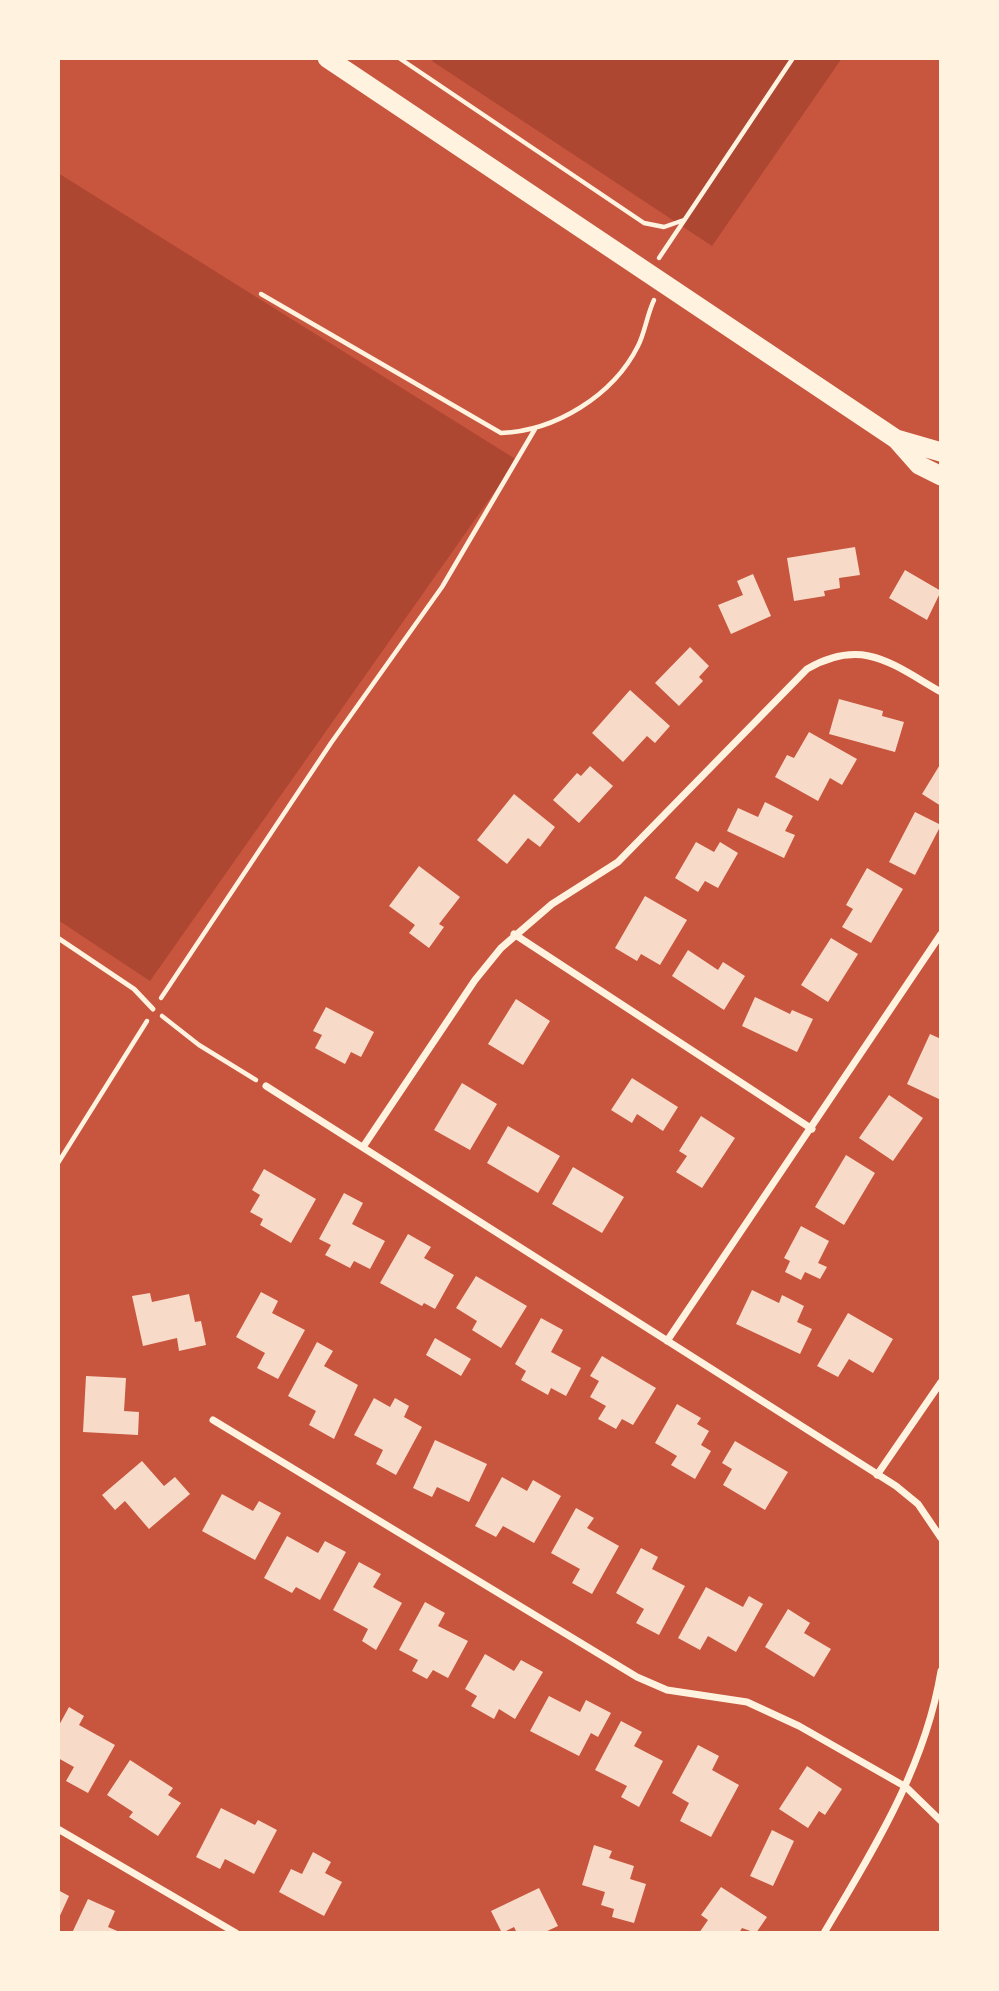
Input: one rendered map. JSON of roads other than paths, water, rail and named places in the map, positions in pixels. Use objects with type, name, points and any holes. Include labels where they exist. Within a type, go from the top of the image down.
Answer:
[{"type":"highway","points":[[327,58],[895,439],[919,465],[941,476]]},
{"type":"highway","points":[[895,439],[941,452]]},
{"type":"street","points":[[363,1147],[475,980],[514,934],[552,904],[618,862],[807,669],[826,658],[846,653],[866,654],[886,660],[941,692]]},
{"type":"street","points":[[514,934],[812,1129]]},
{"type":"street","points":[[667,1341],[941,934]]},
{"type":"street","points":[[266,1086],[877,1475],[918,1504],[941,1538]]},
{"type":"street","points":[[877,1475],[941,1382]]},
{"type":"street","points":[[213,1420],[637,1677],[667,1690],[747,1702],[799,1726],[906,1787],[941,1821]]},
{"type":"street","points":[[824,1933],[885,1830],[906,1787],[936,1701],[941,1671]]},
{"type":"street","points":[[58,1829],[236,1933]]},
{"type":"lane","points":[[58,938],[134,989],[153,1009]]}]
